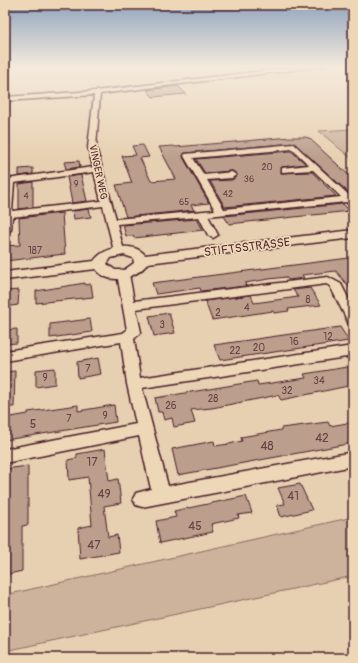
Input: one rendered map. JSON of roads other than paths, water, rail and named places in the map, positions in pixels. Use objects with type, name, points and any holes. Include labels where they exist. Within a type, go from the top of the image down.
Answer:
[{"type":"street","points":[[5,99],[31,97]]},
{"type":"street","name":"VINGER WEG","points":[[97,97],[92,147],[119,251]]},
{"type":"street","points":[[221,212],[188,156],[294,146],[351,201]]},
{"type":"street","points":[[285,170],[315,167]]},
{"type":"street","points":[[6,230],[10,181],[98,169]]},
{"type":"street","points":[[202,178],[232,176]]},
{"type":"street","points":[[112,222],[351,201]]},
{"type":"street","points":[[7,215],[106,204]]},
{"type":"street","points":[[202,214],[213,235]]},
{"type":"street","name":"STIFTSSTRASSE","points":[[141,260],[353,234]]},
{"type":"street","points":[[119,251],[136,254],[141,260],[137,268],[123,274],[110,273],[101,268],[100,264],[104,257],[119,251]]},
{"type":"street","points":[[5,276],[100,264]]},
{"type":"street","points":[[5,356],[127,337],[134,332],[123,274]]},
{"type":"street","points":[[129,306],[328,280],[335,284],[353,321]]},
{"type":"street","points":[[127,337],[134,384],[144,430],[161,494]]},
{"type":"street","points":[[134,384],[353,351]]},
{"type":"street","points":[[5,456],[144,430]]},
{"type":"street","points":[[142,498],[353,459]]}]
